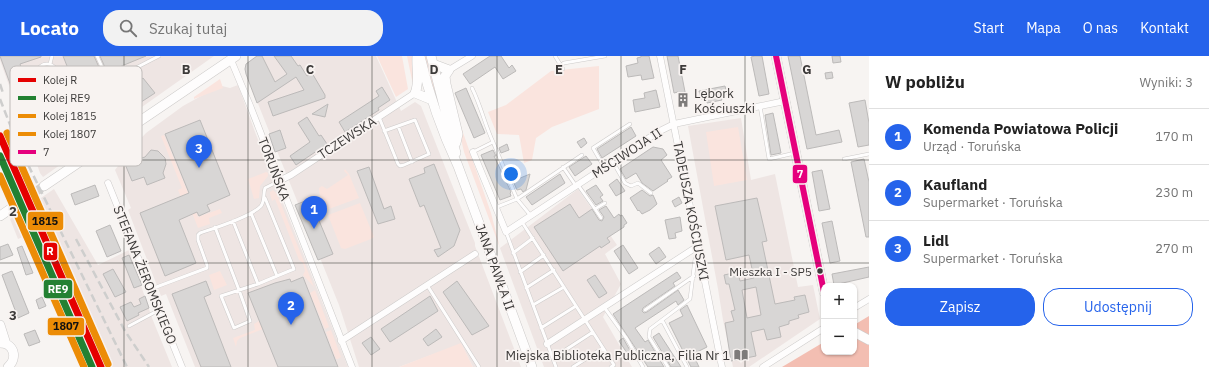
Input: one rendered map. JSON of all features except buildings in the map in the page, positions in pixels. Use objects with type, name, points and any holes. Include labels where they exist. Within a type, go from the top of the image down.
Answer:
[{"type":"main road","points":[[419,56],[416,68],[418,86],[415,93],[432,100]]},
{"type":"main road","name":"JANA PAWŁA II","points":[[419,56],[445,139],[458,166],[532,367]]},
{"type":"main road","points":[[776,56],[822,283]]},
{"type":"main road","points":[[142,120],[233,58]]},
{"type":"main road","points":[[432,60],[449,70],[445,76],[458,134],[455,151]]},
{"type":"main road","name":"JANA PAWŁA II","points":[[432,60],[458,166]]},
{"type":"main road","points":[[44,186],[74,166]]},
{"type":"main road","points":[[0,216],[25,199]]},
{"type":"main road","points":[[0,325],[3,343],[13,350],[14,354],[12,365]]},
{"type":"main road","points":[[857,334],[869,340]]},
{"type":"street","points":[[449,70],[472,56]]},
{"type":"street","name":"TADEUSZA KOŚCIUSZKI","points":[[660,56],[722,367]]},
{"type":"street","name":"TORUŃSKA","points":[[233,58],[248,110],[279,181],[352,367]]},
{"type":"street","name":"TCZEWSKA","points":[[279,181],[291,175],[415,93]]},
{"type":"street","name":"MŚCIWOJA II","points":[[506,232],[658,132],[674,124],[785,101]]},
{"type":"street","points":[[473,152],[506,232]]},
{"type":"street","name":"STEFANA ŻEROMSKIEGO","points":[[108,183],[182,367]]},
{"type":"street","points":[[547,344],[698,249]]},
{"type":"street","points":[[341,341],[474,254]]},
{"type":"street","points":[[857,306],[869,298]]},
{"type":"street","points":[[763,367],[821,330]]},
{"type":"lane","points":[[50,64],[52,56]]},
{"type":"lane","points":[[97,56],[102,66]]},
{"type":"lane","points":[[140,66],[159,56]]},
{"type":"lane","points":[[555,56],[563,69]]},
{"type":"lane","points":[[561,65],[605,56]]},
{"type":"lane","points":[[40,66],[46,64],[52,66]]},
{"type":"lane","points":[[472,88],[481,107],[486,126],[517,199],[531,216]]},
{"type":"lane","points":[[760,106],[769,159],[796,153]]},
{"type":"lane","points":[[378,117],[398,164],[400,166],[429,154],[415,120],[384,131]]},
{"type":"lane","points":[[605,168],[593,148],[630,124]]},
{"type":"lane","points":[[398,126],[412,162]]},
{"type":"lane","points":[[473,152],[493,142]]},
{"type":"lane","points":[[495,208],[517,199],[582,154]]},
{"type":"lane","points":[[844,159],[869,154]]},
{"type":"lane","points":[[612,162],[625,183],[631,186],[638,183],[651,193]]},
{"type":"lane","points":[[563,167],[601,218]]},
{"type":"lane","points":[[151,289],[207,268],[208,265],[198,240],[198,235],[251,213],[261,206],[265,188],[279,181]]},
{"type":"lane","points":[[215,227],[240,290],[250,321],[234,328],[221,296],[240,290],[258,284],[294,269],[264,197]]},
{"type":"lane","points":[[595,209],[605,203]]},
{"type":"lane","points":[[251,213],[277,276]]},
{"type":"lane","points":[[233,221],[258,284]]},
{"type":"lane","points":[[522,222],[614,365],[611,367]]},
{"type":"lane","points":[[506,232],[556,367]]},
{"type":"lane","points":[[513,253],[533,238]]},
{"type":"lane","points":[[668,367],[649,337],[650,329],[690,299],[698,249]]},
{"type":"lane","points":[[520,272],[544,255]]},
{"type":"lane","points":[[526,288],[554,270]]},
{"type":"lane","points":[[645,310],[694,276]]},
{"type":"lane","points":[[427,285],[479,367]]},
{"type":"lane","points":[[533,305],[564,287]]},
{"type":"lane","points":[[541,328],[576,306]]},
{"type":"lane","points":[[604,307],[627,339],[643,367]]},
{"type":"lane","points":[[129,326],[159,310]]},
{"type":"lane","points":[[662,320],[687,367]]},
{"type":"lane","points":[[553,358],[593,332]]},
{"type":"lane","points":[[573,367],[603,348]]},
{"type":"shaded area","points":[[0,56],[214,56],[142,107],[142,66],[10,66],[10,88]]},
{"type":"shaded area","points":[[256,56],[376,56],[401,111],[415,102],[421,106],[475,243],[521,367],[473,367],[461,344],[399,367],[359,367],[339,305],[246,74],[246,64]]},
{"type":"shaded area","points":[[377,56],[402,56],[408,89],[396,97]]},
{"type":"shaded area","points":[[407,56],[413,56],[413,85]]},
{"type":"shaded area","points":[[423,56],[428,56],[448,138]]},
{"type":"shaded area","points":[[599,66],[599,109],[552,127],[536,138],[532,160],[524,163],[519,135],[497,134],[488,112],[506,105],[551,71]]},
{"type":"shaded area","points":[[220,79],[223,88],[194,99],[194,97]]},
{"type":"shaded area","points":[[238,85],[255,132],[348,367],[195,367],[166,294],[161,296],[128,210],[131,208],[115,170],[118,166],[142,166],[142,137],[183,106],[222,86],[230,88]]},
{"type":"shaded area","points":[[741,118],[751,180],[775,174],[798,287],[813,285],[820,319],[749,367],[733,367],[723,320],[688,126]]},
{"type":"shaded area","points":[[459,121],[491,213],[500,248],[464,152],[458,126]]},
{"type":"shaded area","points":[[738,127],[747,180],[714,186],[706,132]]},
{"type":"shaded area","points":[[164,135],[198,217],[220,209],[222,213],[209,218],[210,224],[198,228],[193,215],[190,215],[186,204],[184,204],[178,190],[182,188],[161,136]]},
{"type":"shaded area","points":[[38,166],[59,166],[43,177]]},
{"type":"shaded area","points":[[345,169],[349,174],[359,198],[326,210],[319,192],[319,188],[322,186],[327,189],[348,175],[344,171]]},
{"type":"shaded area","points":[[266,172],[268,173],[268,176],[260,186],[259,198],[254,199],[248,179]]},
{"type":"shaded area","points":[[54,189],[98,265],[129,250],[152,318],[172,367],[84,367],[30,234],[18,239],[10,219]]},
{"type":"shaded area","points":[[578,189],[617,245],[605,254],[621,284],[603,317],[632,367],[544,367],[500,248]]},
{"type":"shaded area","points":[[273,190],[277,194],[314,287],[303,275],[305,271],[303,263],[299,260],[275,199],[272,201],[270,192]]},
{"type":"shaded area","points":[[360,203],[374,237],[345,249],[341,248],[328,215]]},
{"type":"shaded area","points":[[220,271],[227,285],[214,290],[209,275]]},
{"type":"shaded area","points":[[315,290],[329,327],[325,329],[310,293]]},
{"type":"shaded area","points":[[869,316],[869,367],[782,367],[821,344],[821,355],[857,355],[857,323]]},
{"type":"shaded area","points":[[259,321],[263,329],[240,338],[237,341],[236,347],[233,338],[255,330],[254,324]]},
{"type":"shaded area","points":[[331,330],[341,357],[338,359],[336,359],[326,332]]},
{"type":"shaded area","points":[[461,343],[473,367],[399,367]]},
{"type":"tunnel","points":[[25,199],[44,186]]},
{"type":"railway","points":[[0,84],[3,93]]},
{"type":"railway","points":[[0,99],[10,125]]},
{"type":"railway","points":[[29,166],[127,367]]},
{"type":"railway","points":[[76,239],[125,331],[149,367]]},
{"type":"railway","points":[[47,259],[79,332]]},
{"type":"rail line","name":"1815","points":[[7,133],[10,140]]},
{"type":"rail line","name":"R","points":[[0,136],[10,159]]},
{"type":"rail line","name":"RE9","points":[[0,156],[92,367]]},
{"type":"rail line","name":"R","points":[[13,166],[101,367]]},
{"type":"rail line","name":"1815","points":[[21,166],[108,364]]},
{"type":"rail line","name":"1807","points":[[0,176],[84,367]]},
{"type":"transit line","name":"7","points":[[776,56],[822,283]]},
{"type":"place","name":"Lębork Kościuszki","points":[[683,100]]},
{"type":"place","name":"Lidl","points":[[199,168]]},
{"type":"place","name":"Komenda Powiatowa Policji","points":[[314,229]]},
{"type":"place","name":"Mieszka I - SP5","points":[[820,271]]},
{"type":"place","name":"Kaufland","points":[[291,325]]},
{"type":"place","name":"Miejska Biblioteka Publiczna, Filia Nr 1","points":[[741,355]]}]
